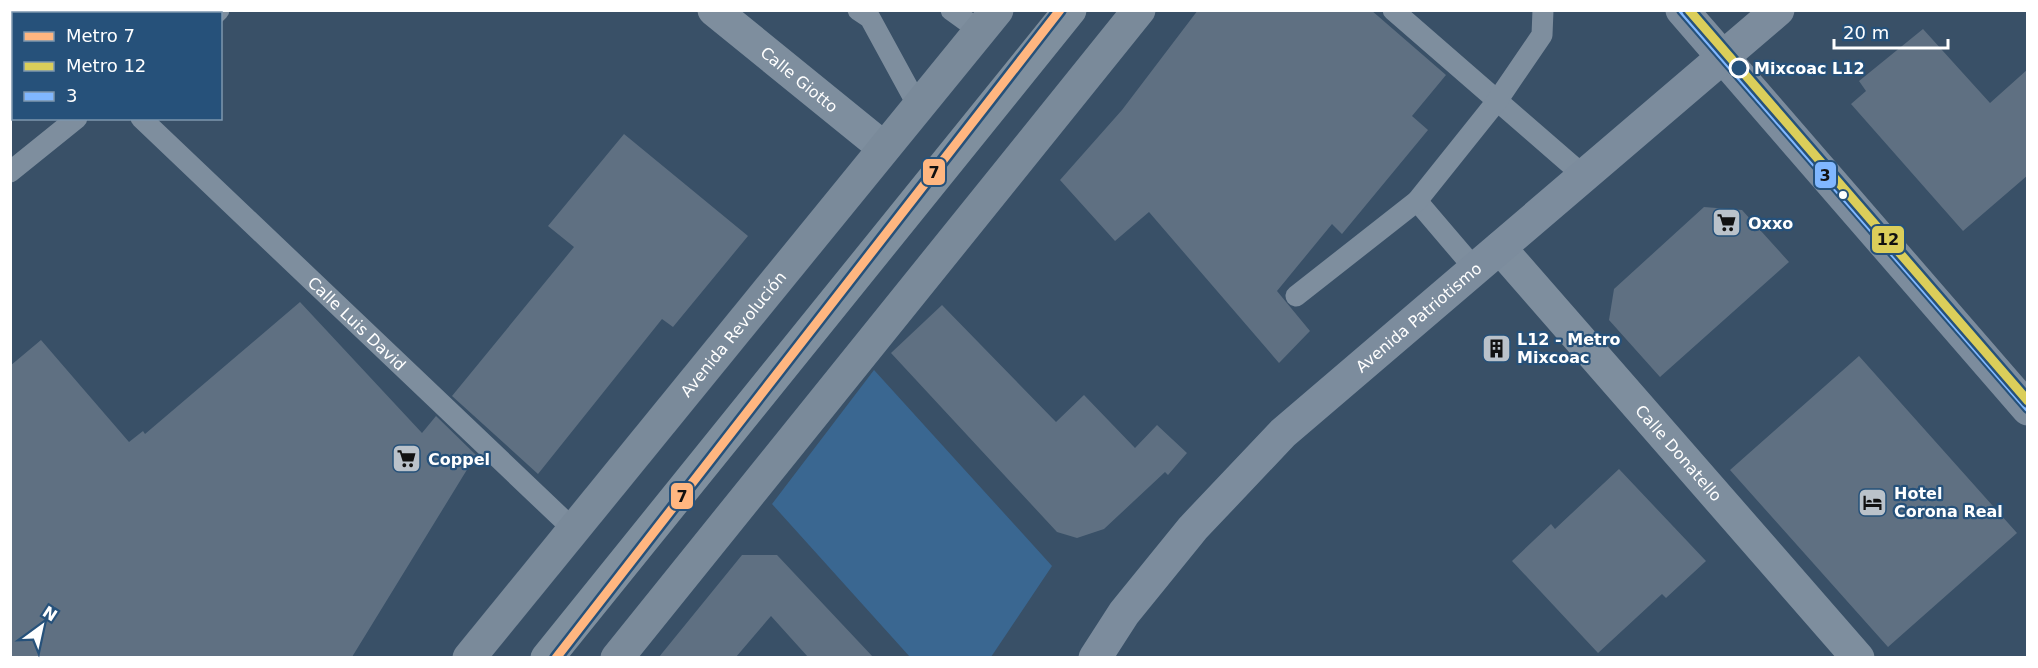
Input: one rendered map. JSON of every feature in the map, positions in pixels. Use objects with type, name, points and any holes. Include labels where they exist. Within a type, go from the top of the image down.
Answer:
[{"type":"highway","points":[[547,657],[1070,10]]},
{"type":"main road","points":[[617,657],[1139,10]]},
{"type":"main road","points":[[1682,10],[2028,409]]},
{"type":"main road","name":"Avenida Patriotismo","points":[[1095,657],[1124,613],[1193,528],[1283,433],[1778,10]]},
{"type":"main road","name":"Avenida Revolución","points":[[469,657],[989,21]]},
{"type":"street","name":"Calle Giotto","points":[[714,10],[884,148]]},
{"type":"street","name":"Calle Donatello","points":[[1500,248],[1858,657]]},
{"type":"lane","points":[[951,10],[989,21]]},
{"type":"lane","points":[[1393,10],[1584,176]]},
{"type":"lane","points":[[1296,296],[1417,201],[1497,101],[1542,35],[1543,10]]},
{"type":"lane","points":[[867,13],[918,106]]},
{"type":"lane","points":[[10,172],[75,120]]},
{"type":"lane","name":"Calle Luis David","points":[[143,120],[574,530]]},
{"type":"lane","points":[[1417,201],[1475,269]]},
{"type":"shaded area","points":[[70,11],[196,11],[195,12]]},
{"type":"shaded area","points":[[874,370],[1052,566],[991,657],[910,657],[772,504]]},
{"type":"building","points":[[1198,10],[1371,10],[1446,75],[1412,116],[1428,130],[1342,234],[1332,224],[1277,291],[1310,331],[1279,363],[1149,212],[1115,241],[1060,180],[1122,110]]},
{"type":"building","points":[[1923,29],[1990,103],[2028,69],[2028,175],[1963,231],[1851,104],[1866,91],[1859,81]]},
{"type":"building","points":[[624,134],[748,236],[673,327],[662,319],[538,474],[452,396],[574,247],[548,226]]},
{"type":"building","points":[[1704,207],[1742,210],[1789,262],[1660,377],[1609,320],[1614,289]]},
{"type":"building","points":[[300,302],[422,433],[436,416],[476,455],[352,657],[10,657],[10,366],[41,340],[129,442],[143,431],[145,434]]},
{"type":"building","points":[[942,305],[1056,422],[1084,395],[1135,448],[1157,425],[1187,453],[1168,475],[1165,472],[1104,529],[1077,538],[1057,532],[891,353]]},
{"type":"building","name":"Hotel Corona Real","points":[[1859,356],[2017,533],[1888,647],[1730,470]]},
{"type":"building","points":[[1619,469],[1706,561],[1666,598],[1662,594],[1598,653],[1512,561],[1551,524],[1555,529]]},
{"type":"building","points":[[742,555],[777,555],[873,657],[808,657],[771,616],[736,657],[659,657]]},
{"type":"metro line","name":"7","points":[[556,658],[1060,10]]},
{"type":"metro line","name":"12","points":[[1689,10],[2028,401]]},
{"type":"transit line","name":"3","points":[[1682,10],[2028,408]]},
{"type":"place","name":"Mixcoac L12","points":[[1739,68]]},
{"type":"place","name":"Oxxo","points":[[1727,223]]},
{"type":"place","name":"L12 - Metro Mixcoac","points":[[1496,348]]},
{"type":"place","name":"Coppel","points":[[407,459]]},
{"type":"place","name":"Hotel Corona Real","points":[[1873,502]]}]
